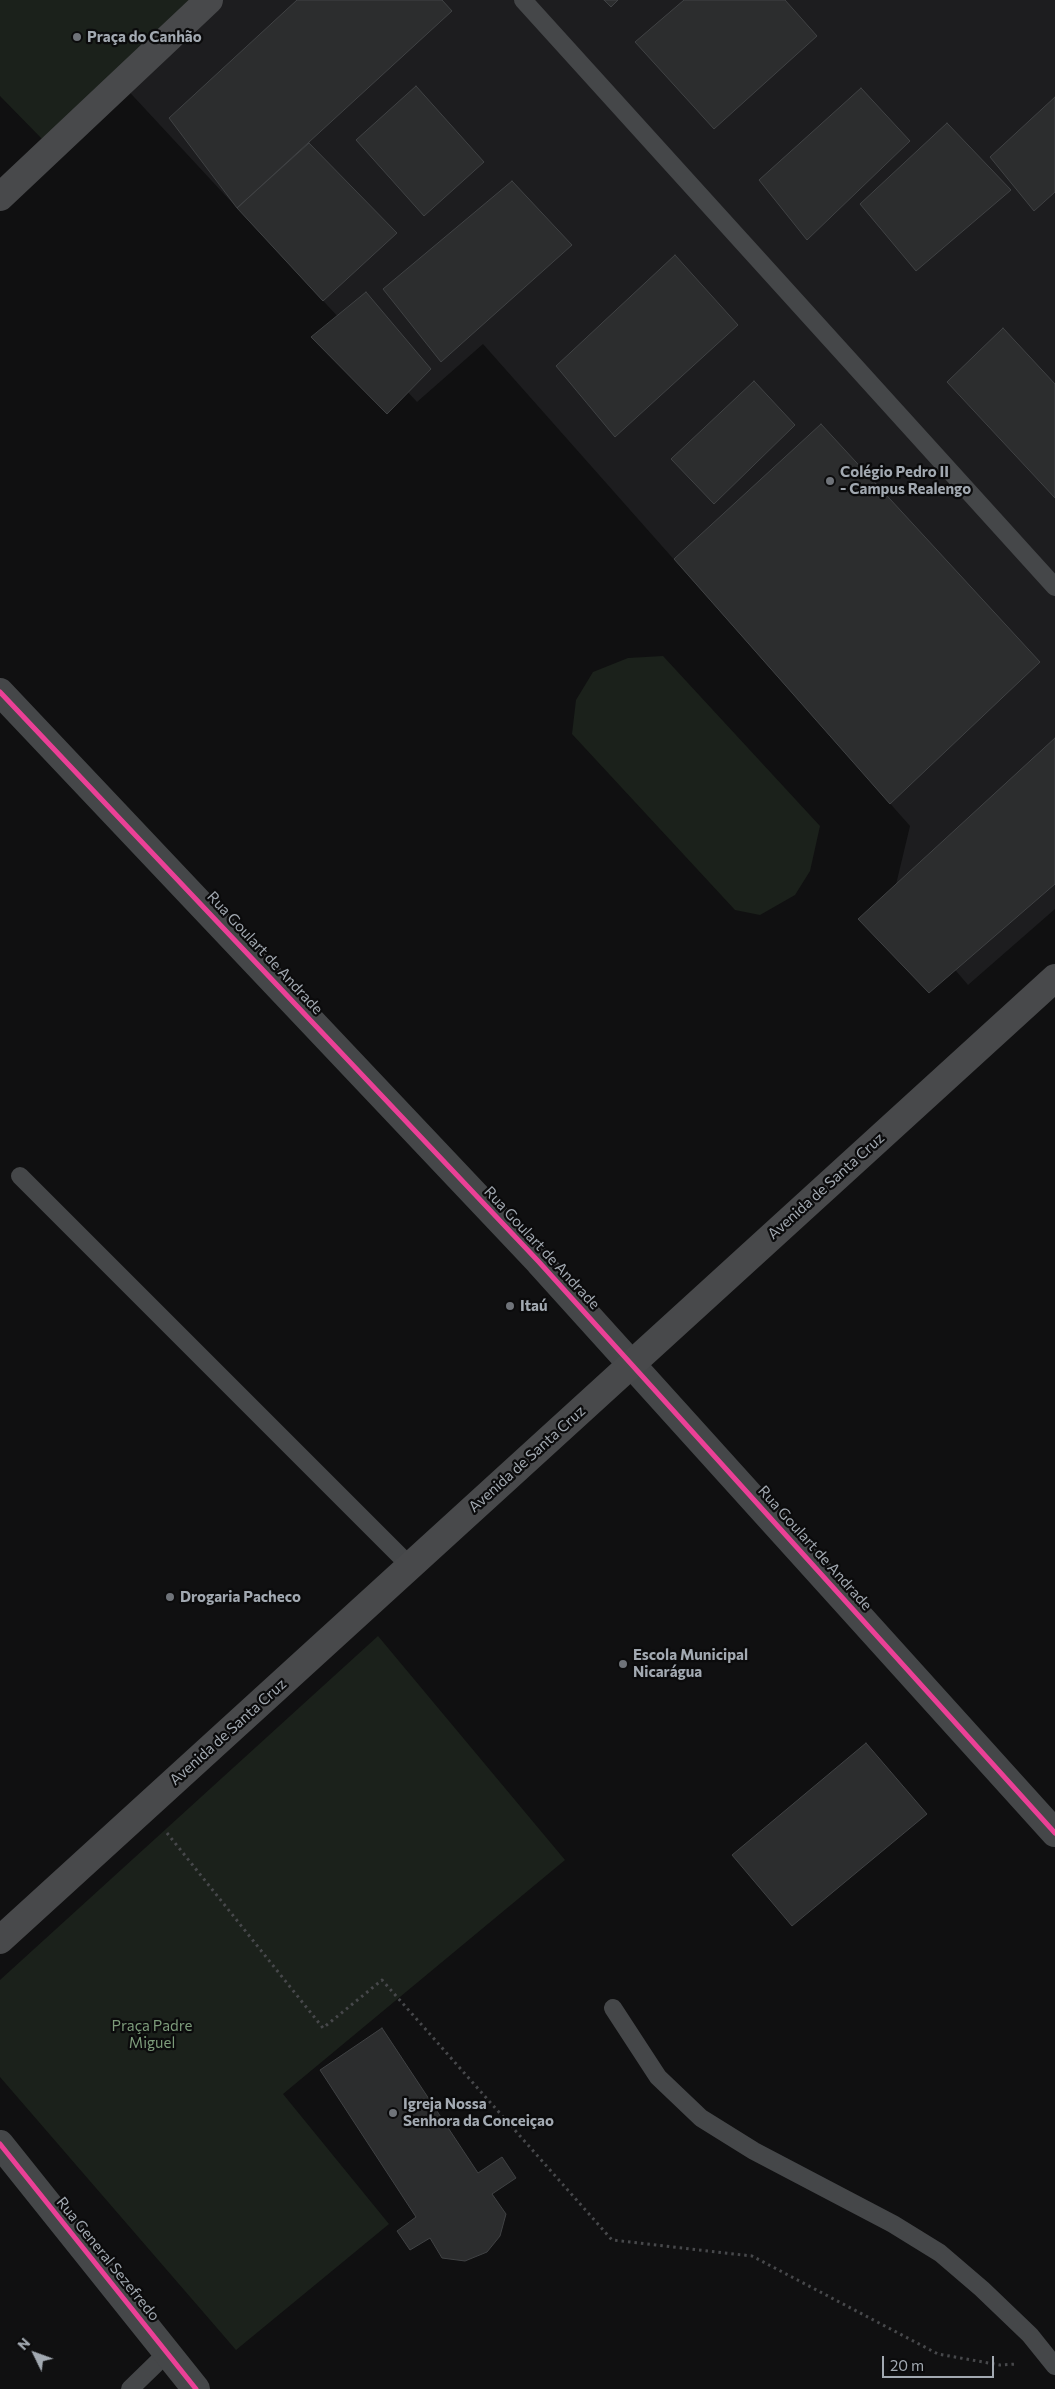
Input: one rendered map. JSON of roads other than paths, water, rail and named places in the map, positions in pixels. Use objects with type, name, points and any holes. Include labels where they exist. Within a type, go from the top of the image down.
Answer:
[{"type":"main road","points":[[0,197],[209,0]]},
{"type":"main road","name":"Avenida de Santa Cruz","points":[[0,1940],[1055,978]]},
{"type":"street","name":"Rua Goulart de Andrade","points":[[0,692],[539,1262],[1055,1833]]},
{"type":"street","name":"Rua General Sezefredo","points":[[0,2144],[196,2389]]},
{"type":"lane","points":[[523,0],[1055,587]]},
{"type":"lane","points":[[20,1176],[410,1566]]},
{"type":"lane","points":[[613,2008],[658,2077],[701,2118],[754,2151],[893,2224],[940,2253],[1024,2329],[1054,2365]]},
{"type":"lane","points":[[130,2389],[167,2353]]},
{"type":"place","name":"Praça do Canhão","points":[[77,37]]},
{"type":"place","name":"Colégio Pedro II - Campus Realengo","points":[[830,481]]},
{"type":"place","name":"Itaú","points":[[510,1306]]},
{"type":"place","name":"Drogaria Pacheco","points":[[170,1597]]},
{"type":"place","name":"Escola Municipal Nicarágua","points":[[623,1664]]},
{"type":"place","name":"Igreja Nossa Senhora da Conceiçao","points":[[393,2113]]},
{"type":"park label","name":"Praça Padre Miguel","points":[[152,2034]]}]
